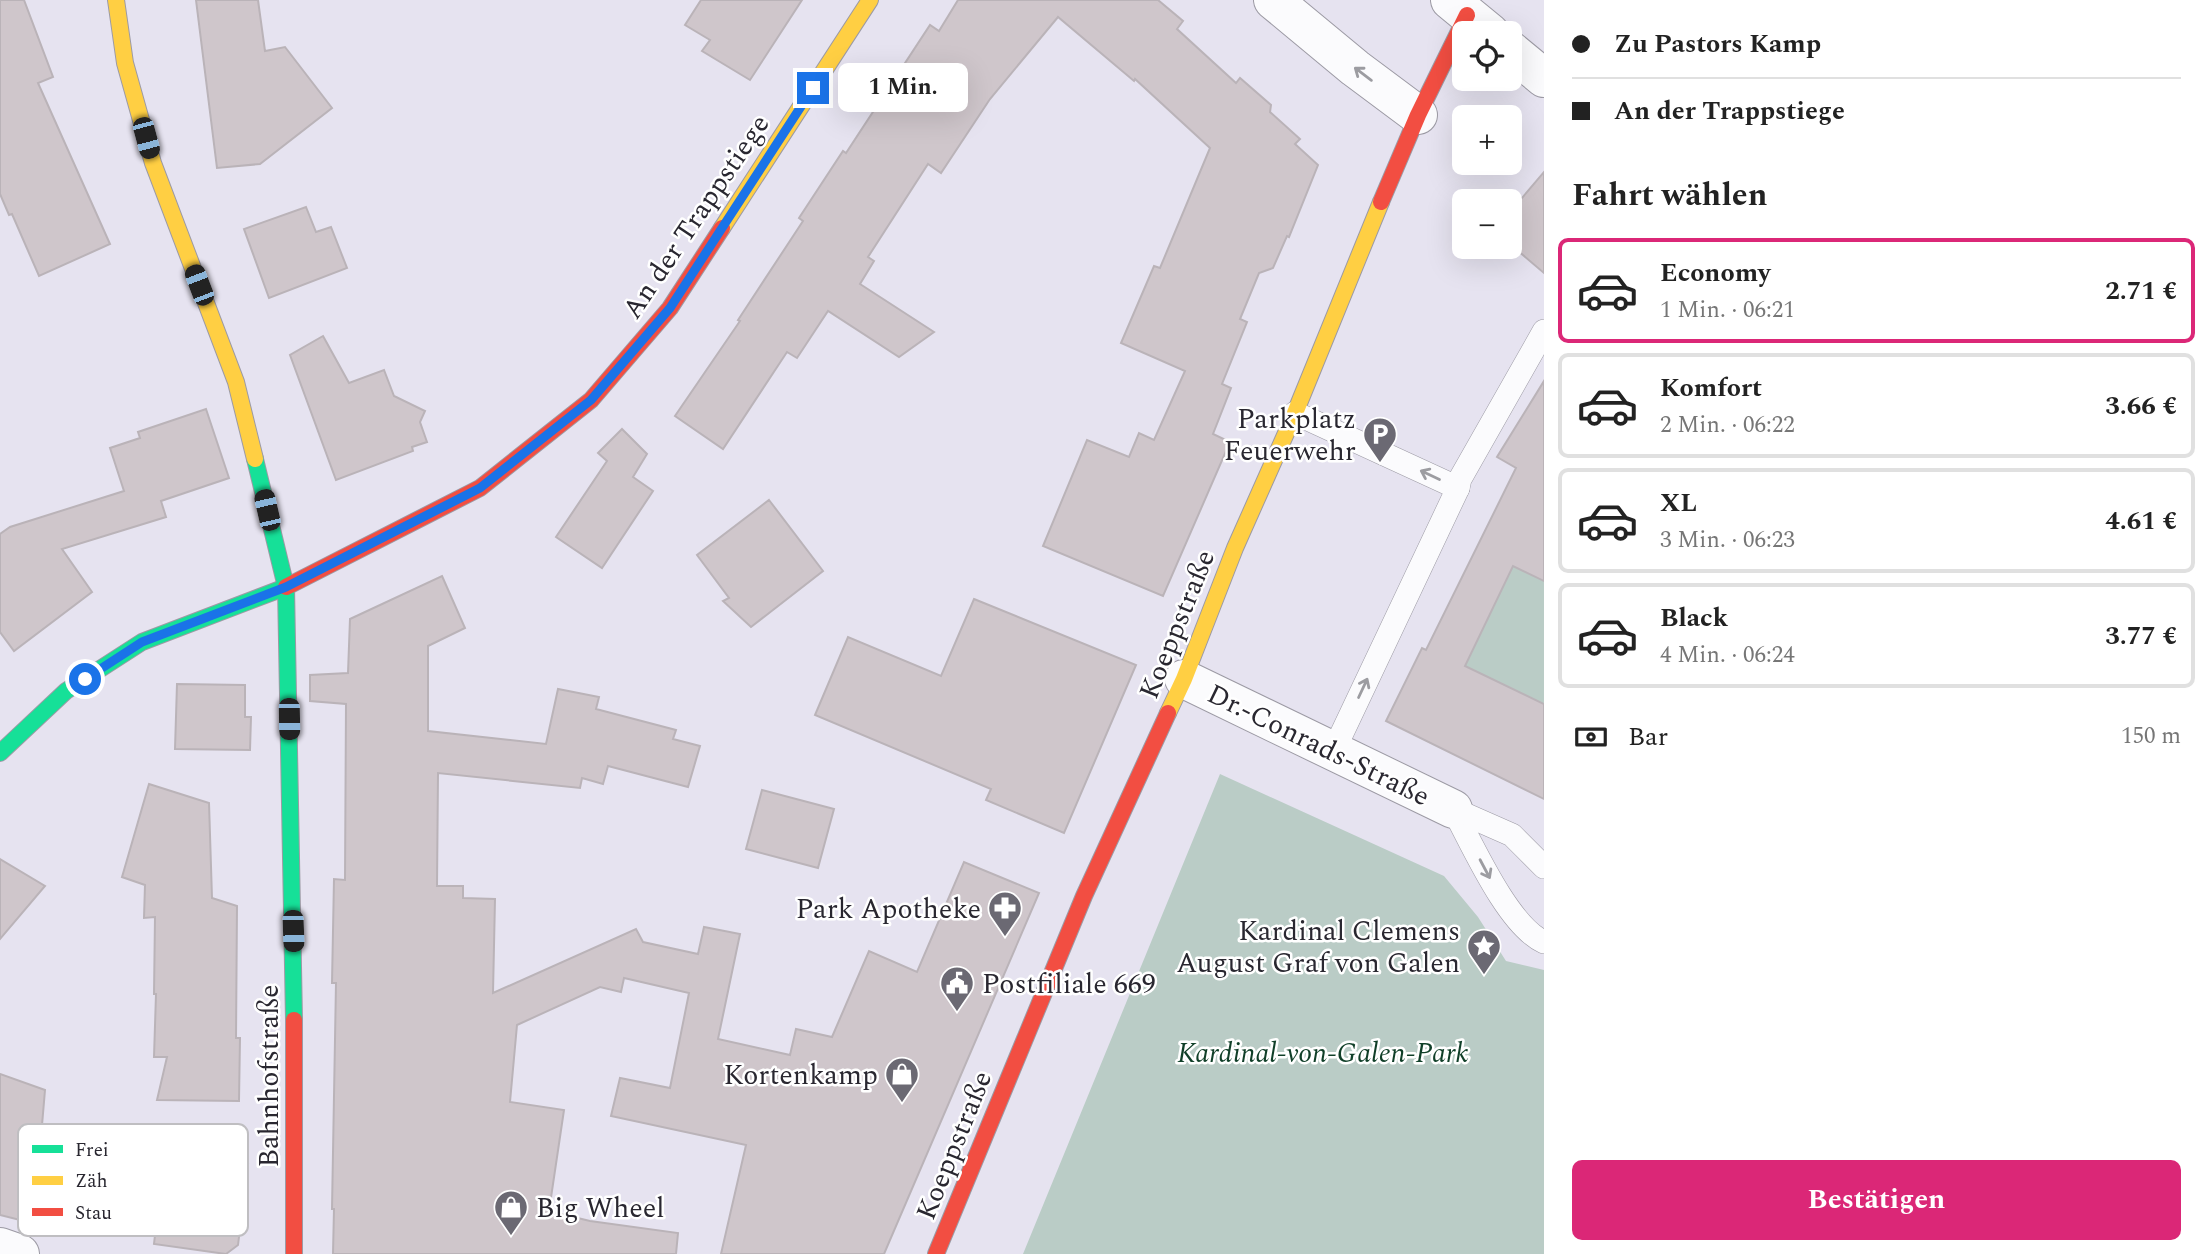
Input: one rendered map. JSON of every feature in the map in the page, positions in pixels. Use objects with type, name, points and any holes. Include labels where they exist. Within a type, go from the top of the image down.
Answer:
[{"type":"street","name":"Bahnhofstraße","points":[[116,0],[125,64],[153,163],[236,382],[286,587],[294,957],[294,1254]]},
{"type":"street","name":"An der Trappstiege","points":[[0,753],[66,691],[142,642],[286,587],[480,488],[591,400],[670,308],[870,0]]},
{"type":"street","points":[[1273,0],[1355,68],[1418,115]]},
{"type":"street","name":"Koeppstraße","points":[[936,1254],[1084,897],[1184,679],[1235,548],[1295,413],[1418,115],[1469,16]]},
{"type":"street","points":[[1522,60],[1544,78]]},
{"type":"street","name":"Dr.-Conrads-Straße","points":[[1184,679],[1453,809]]},
{"type":"street","points":[[0,1247],[20,1254]]},
{"type":"lane","points":[[1334,750],[1460,479],[1544,331]]},
{"type":"lane","points":[[1295,413],[1458,488]]},
{"type":"lane","name":"Dr.-Conrads-Straße","points":[[1453,809],[1513,835],[1544,867]]},
{"type":"lane","name":"Dr.-Conrads-Straße","points":[[1453,809],[1498,892],[1531,936],[1544,942]]},
{"type":"green space","points":[[1513,566],[1544,581],[1544,704],[1465,666]]},
{"type":"green space","name":"Kardinal-von-Galen-Park","points":[[1220,774],[1444,876],[1478,917],[1506,961],[1544,970],[1544,1254],[1023,1254]]},
{"type":"building","points":[[0,0],[24,0],[53,77],[38,83],[110,244],[39,276],[12,214],[9,215],[0,194]]},
{"type":"building","points":[[196,0],[258,0],[265,51],[285,47],[332,108],[260,164],[217,168]]},
{"type":"building","points":[[701,0],[802,0],[750,80],[702,51],[710,40],[685,25]]},
{"type":"building","points":[[958,0],[1158,0],[1183,21],[1177,29],[1236,83],[1240,78],[1271,105],[1270,112],[1300,139],[1295,144],[1318,165],[1289,237],[1287,236],[1273,268],[1259,273],[1240,319],[1247,322],[1222,384],[1231,388],[1213,434],[1230,442],[1163,596],[1043,546],[1087,440],[1129,457],[1139,433],[1154,440],[1185,371],[1121,343],[1154,266],[1160,268],[1210,148],[1135,79],[1134,81],[1058,17],[990,99],[941,173],[928,164],[868,257],[874,261],[860,284],[934,332],[899,357],[828,311],[797,358],[787,352],[723,449],[675,416],[740,321],[738,320],[803,221],[799,218],[843,151],[846,153],[930,25],[939,31]]},
{"type":"building","points":[[1544,172],[1544,273],[1522,254],[1522,198]]},
{"type":"building","points":[[306,207],[316,232],[331,227],[347,268],[269,298],[244,229]]},
{"type":"building","points":[[323,336],[349,383],[384,370],[394,396],[425,411],[420,422],[427,442],[412,447],[413,451],[336,480],[290,355]]},
{"type":"building","points":[[1544,381],[1544,581],[1513,566],[1465,666],[1544,704],[1544,799],[1386,721],[1422,648],[1426,650],[1516,468],[1497,457]]},
{"type":"building","points":[[206,409],[229,478],[161,501],[166,517],[62,549],[92,592],[14,651],[0,632],[0,534],[10,527],[124,491],[110,448],[140,438],[138,432]]},
{"type":"building","points":[[622,429],[647,454],[633,477],[653,491],[602,568],[556,537],[607,461],[598,453]]},
{"type":"building","points":[[769,500],[823,571],[751,627],[723,601],[729,598],[697,555]]},
{"type":"building","points":[[442,576],[465,628],[428,646],[428,731],[546,744],[558,689],[599,697],[596,709],[676,730],[673,739],[700,746],[688,787],[608,766],[603,784],[582,778],[580,788],[438,773],[437,886],[463,886],[463,898],[495,899],[493,993],[636,929],[643,942],[698,954],[704,927],[740,934],[718,1039],[790,1055],[796,1029],[832,1037],[869,951],[917,972],[964,862],[1039,893],[884,1254],[721,1254],[746,1145],[611,1116],[620,1078],[670,1088],[689,993],[624,978],[621,992],[600,987],[517,1025],[510,1102],[564,1110],[549,1211],[590,1221],[678,1233],[676,1254],[333,1254],[336,983],[332,983],[334,879],[345,880],[346,704],[310,701],[310,675],[348,673],[350,619]]},
{"type":"building","points":[[974,599],[1136,665],[1064,833],[986,800],[991,789],[815,715],[848,637],[941,676]]},
{"type":"building","points":[[177,684],[245,685],[245,717],[251,717],[250,750],[175,749]]},
{"type":"building","points":[[149,784],[209,803],[212,898],[237,906],[236,1038],[240,1038],[239,1101],[157,1100],[167,1057],[154,1057],[155,917],[144,918],[145,885],[122,877]]},
{"type":"building","points":[[762,790],[834,809],[818,868],[746,849]]},
{"type":"building","points":[[0,859],[45,886],[0,939]]},
{"type":"building","points":[[0,1074],[45,1090],[42,1124],[18,1124],[18,1220],[0,1215]]},
{"type":"building","points":[[155,1236],[239,1236],[238,1245],[226,1254],[154,1244]]},
{"type":"traffic: fast","points":[[255,459],[286,587],[294,1020]]},
{"type":"traffic: fast","points":[[0,753],[66,691],[142,642],[286,587]]},
{"type":"traffic: slow","points":[[116,0],[125,63],[153,163],[236,382],[255,459]]},
{"type":"traffic: slow","points":[[722,228],[870,0]]},
{"type":"traffic: slow","points":[[1168,713],[1381,202]]},
{"type":"traffic: jam","points":[[1381,202],[1418,115],[1467,15]]},
{"type":"traffic: jam","points":[[286,587],[480,488],[591,400],[670,308],[722,228]]},
{"type":"traffic: jam","points":[[936,1254],[1084,896],[1168,713]]},
{"type":"traffic: jam","points":[[294,1020],[294,1254]]},
{"type":"place","name":"Parkplatz Feuerwehr","points":[[1380,464]]},
{"type":"place","name":"Park Apotheke","points":[[1005,938]]},
{"type":"place","name":"Kardinal Clemens August Graf von Galen","points":[[1484,976]]},
{"type":"place","name":"Postfiliale 669","points":[[957,1013]]},
{"type":"place","name":"Kortenkamp","points":[[902,1104]]},
{"type":"place","name":"Big Wheel","points":[[511,1237]]},
{"type":"route","points":[[85,679],[142,642],[286,587],[480,488],[591,400],[670,308],[813,88]]}]
